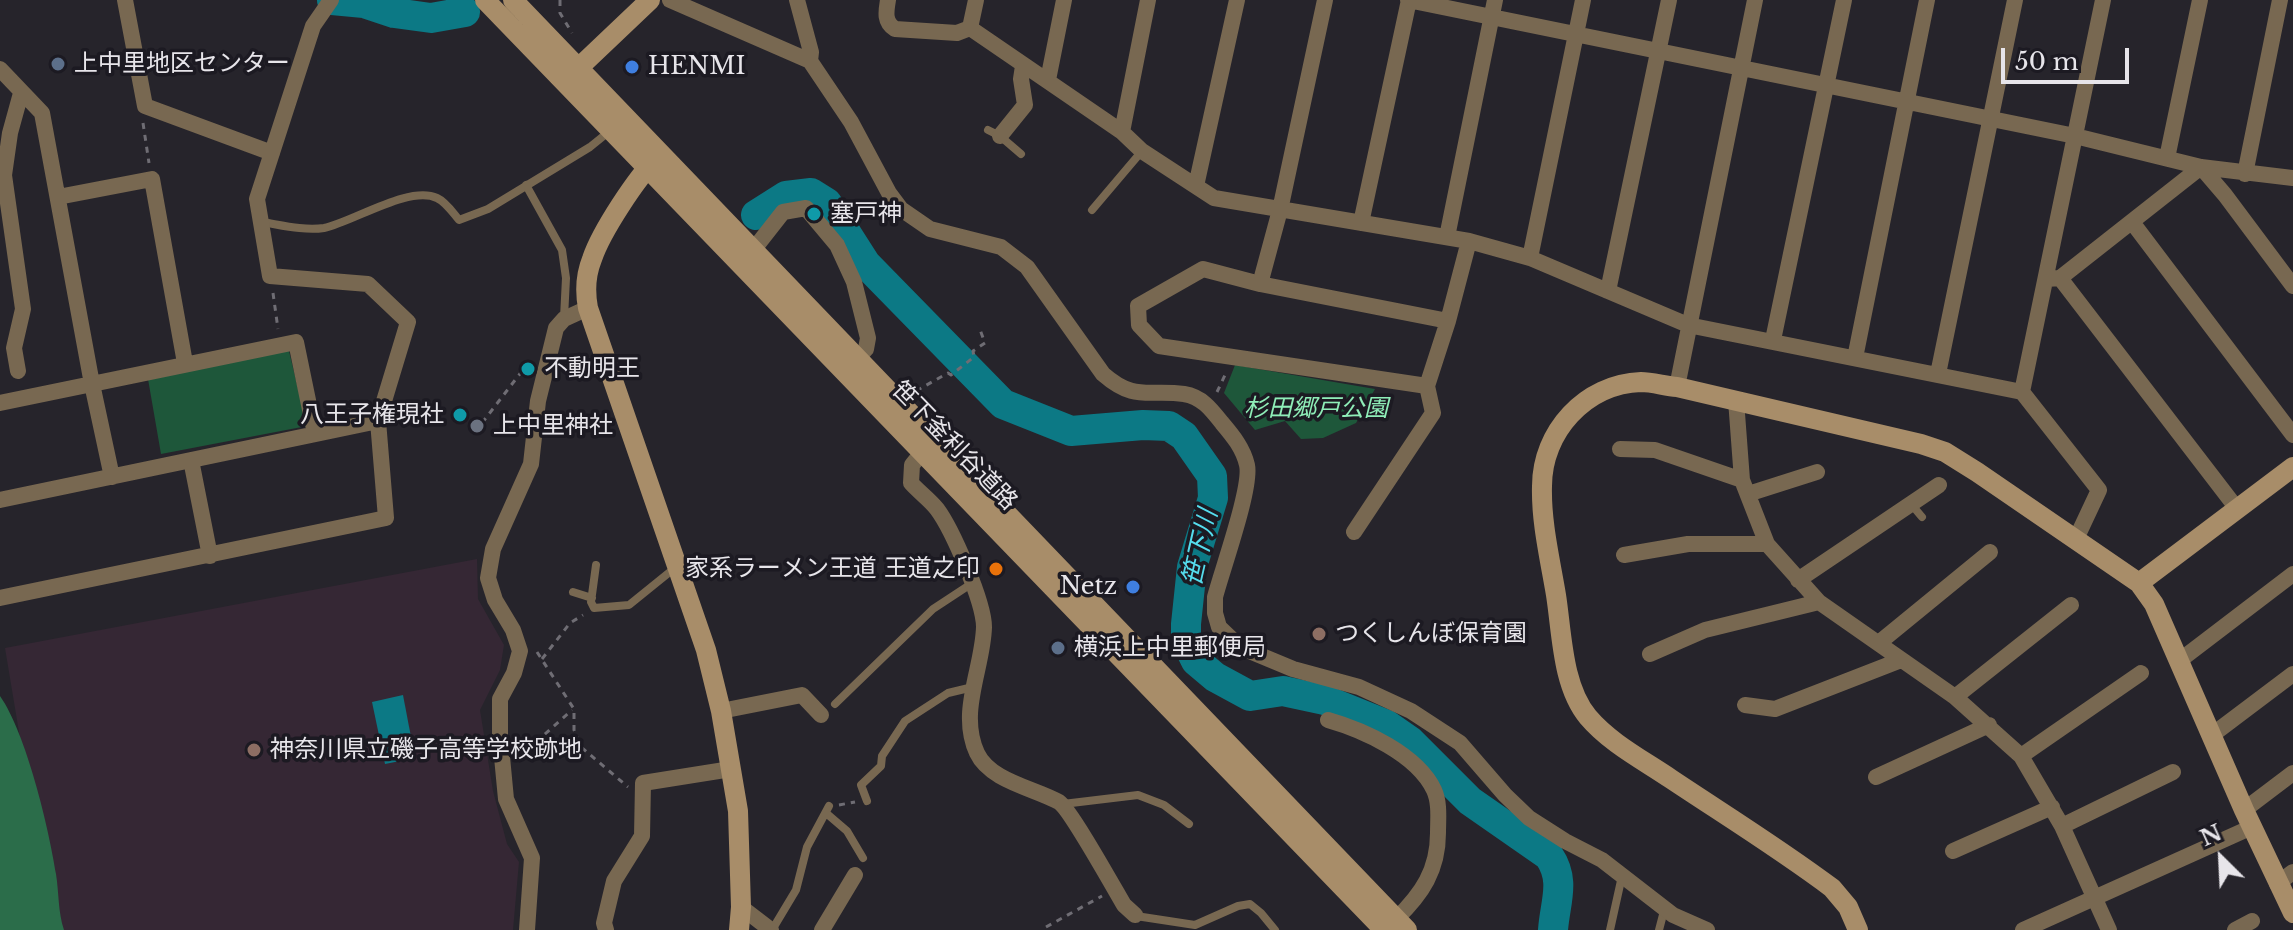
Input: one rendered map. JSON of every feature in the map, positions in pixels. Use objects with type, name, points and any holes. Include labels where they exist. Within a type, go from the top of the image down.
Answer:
[{"type":"street","points":[[125,0],[145,106],[272,153]]},
{"type":"street","name":"笹下釜利谷道路","points":[[485,0],[571,75],[620,124],[1396,926]]},
{"type":"street","name":"笹下釜利谷道路","points":[[513,0],[571,75]]},
{"type":"street","points":[[571,75],[650,0]]},
{"type":"street","points":[[670,0],[810,61],[851,122],[889,193],[901,209],[930,229],[986,242],[1012,252],[1027,267],[1103,374],[1115,384],[1145,395],[1184,394],[1204,401],[1238,441],[1248,467],[1245,490],[1215,597],[1219,627],[1240,647],[1293,669],[1359,687],[1420,717],[1460,743],[1529,818],[1602,860],[1673,915],[1707,930]]},
{"type":"street","points":[[797,0],[811,52],[810,61]]},
{"type":"street","points":[[888,0],[887,20],[895,29],[957,33],[970,28]]},
{"type":"street","points":[[970,28],[976,0]]},
{"type":"street","points":[[1048,80],[1064,0]]},
{"type":"street","points":[[1122,132],[1148,0]]},
{"type":"street","points":[[1196,186],[1237,0]]},
{"type":"street","points":[[1260,284],[1280,210],[1325,0]]},
{"type":"street","points":[[1361,223],[1408,0],[2075,136],[2201,167],[2293,178]]},
{"type":"street","points":[[1447,237],[1495,0]]},
{"type":"street","points":[[1530,258],[1583,0]]},
{"type":"street","points":[[1608,291],[1669,0]]},
{"type":"street","points":[[1677,387],[1755,0]]},
{"type":"street","points":[[1773,340],[1844,0]]},
{"type":"street","points":[[1855,358],[1927,0]]},
{"type":"street","points":[[1938,374],[2015,0]]},
{"type":"street","points":[[2022,392],[2054,278],[2075,136],[2103,0]]},
{"type":"street","points":[[2167,158],[2200,0]]},
{"type":"street","points":[[2245,174],[2280,0]]},
{"type":"street","points":[[0,598],[386,518],[378,421],[408,322],[368,284],[270,276],[257,199],[313,26],[327,5]]},
{"type":"street","points":[[970,28],[1122,132],[1142,151],[1214,198],[1469,241],[1530,258],[1688,325],[2022,392],[2099,490],[2076,539]]},
{"type":"street","points":[[994,133],[1025,105],[1021,79],[1023,66]]},
{"type":"street","points":[[0,69],[42,113],[112,477]]},
{"type":"street","points":[[21,93],[10,133],[4,175],[23,309],[14,348],[21,385]]},
{"type":"street","points":[[654,161],[617,212],[592,258],[585,293],[706,650],[721,711],[738,811],[739,930]]},
{"type":"street","name":"笹下釜利谷道路","points":[[654,161],[754,249],[858,358],[928,444]]},
{"type":"street","points":[[2054,278],[2201,167]]},
{"type":"street","points":[[2201,167],[2293,286]]},
{"type":"street","points":[[58,197],[152,179],[185,363]]},
{"type":"street","points":[[754,249],[783,212],[806,208],[837,245],[854,282],[868,338],[866,349],[858,358]]},
{"type":"street","points":[[2132,222],[2293,435]]},
{"type":"street","points":[[1354,532],[1433,413],[1427,386],[1469,241]]},
{"type":"street","points":[[1427,386],[1159,346],[1139,325],[1138,306],[1203,269],[1260,284],[1448,321]]},
{"type":"street","points":[[2054,278],[2238,510]]},
{"type":"street","points":[[527,930],[532,858],[506,799],[500,699],[514,673],[520,651],[495,600],[488,578],[493,549],[531,464],[538,401],[556,328],[564,319],[588,308]]},
{"type":"street","points":[[0,403],[21,385],[92,384],[296,342],[315,434]]},
{"type":"street","points":[[1858,930],[1848,907],[1832,888],[1620,746],[1587,715],[1576,695],[1567,666],[1543,512],[1542,484],[1550,444],[1560,425],[1595,395],[1614,387],[1640,382],[1677,387],[1945,452],[2139,583],[2154,604],[2248,818],[2285,878],[2293,913]]},
{"type":"street","points":[[1736,400],[1745,487],[1767,544],[1819,602],[1955,697],[2021,756],[2062,826],[2109,930]]},
{"type":"street","points":[[0,500],[378,421]]},
{"type":"street","points":[[928,444],[912,465],[911,483],[936,508],[952,534],[982,612],[984,627],[973,687],[973,738],[978,754],[990,769],[1063,804],[1124,905],[1135,915]]},
{"type":"street","points":[[1620,449],[1655,450],[1745,487],[1811,479]]},
{"type":"street","points":[[191,460],[210,556]]},
{"type":"street","points":[[2139,583],[2293,467]]},
{"type":"street","points":[[1798,580],[1917,510],[1939,485]]},
{"type":"street","points":[[1624,555],[1688,544],[1767,544]]},
{"type":"street","points":[[1880,642],[1990,552]]},
{"type":"street","points":[[2179,661],[2293,574]]},
{"type":"street","points":[[1650,654],[1705,630],[1819,602]]},
{"type":"street","points":[[1955,697],[2066,615]]},
{"type":"street","points":[[1745,705],[1775,709],[1901,660]]},
{"type":"street","points":[[2021,756],[2141,673]]},
{"type":"street","points":[[2212,735],[2293,674]]},
{"type":"street","points":[[721,711],[802,695],[821,715]]},
{"type":"street","points":[[1328,720],[1382,741],[1410,762],[1433,788],[1438,803],[1438,849],[1432,875],[1396,926]]},
{"type":"street","points":[[1876,777],[1989,725]]},
{"type":"street","points":[[606,930],[604,923],[614,881],[642,836],[643,783],[731,769]]},
{"type":"street","points":[[2062,826],[2173,772]]},
{"type":"street","points":[[2023,930],[2094,898],[2248,818],[2293,773]]},
{"type":"street","points":[[1953,851],[2052,807]]},
{"type":"street","points":[[822,930],[855,875]]},
{"type":"street","points":[[741,907],[772,930]]},
{"type":"street","points":[[2235,930],[2252,921]]},
{"type":"lane","points":[[261,222],[314,229],[329,227],[373,208],[421,195],[440,199],[459,220],[488,209],[590,147],[620,124]]},
{"type":"lane","points":[[994,133],[1021,154]]},
{"type":"lane","points":[[1092,210],[1142,151]]},
{"type":"lane","points":[[526,185],[562,250],[566,278],[564,319]]},
{"type":"lane","points":[[596,565],[592,598],[594,608],[629,605],[677,567]]},
{"type":"lane","points":[[835,704],[933,609],[971,584]]},
{"type":"lane","points":[[573,592],[592,598]]},
{"type":"lane","points":[[867,801],[861,785],[881,766],[882,756],[905,721],[948,693],[973,687]]},
{"type":"lane","points":[[1063,804],[1138,795],[1164,805],[1189,824]]},
{"type":"lane","points":[[772,930],[796,890],[807,847],[827,810],[847,831],[863,858]]},
{"type":"lane","points":[[1610,930],[1622,876]]},
{"type":"lane","points":[[1135,915],[1195,925],[1238,906],[1250,904],[1275,930]]},
{"type":"lane","points":[[1659,930],[1665,907]]},
{"type":"path","points":[[560,0],[563,21],[577,39]]},
{"type":"path","points":[[145,106],[141,113],[152,179]]},
{"type":"path","points":[[270,276],[280,345]]},
{"type":"path","points":[[909,395],[948,373],[951,375],[974,357],[973,351],[985,343],[979,327]]},
{"type":"path","points":[[482,423],[538,351]]},
{"type":"path","points":[[542,659],[570,623],[594,608]]},
{"type":"path","points":[[516,638],[528,641],[574,709],[574,730],[581,747],[642,800]]},
{"type":"path","points":[[505,782],[518,758],[574,709]]},
{"type":"path","points":[[827,810],[867,801]]},
{"type":"path","points":[[1046,927],[1114,889]]},
{"type":"path","points":[[1056,922],[1056,930]]},
{"type":"shaded area","name":"神奈川県立磯子高等学校跡地","points":[[477,559],[478,599],[504,645],[500,670],[480,710],[493,791],[507,844],[519,862],[513,930],[52,930],[5,648]]},
{"type":"green space","points":[[288,347],[307,426],[161,454],[148,379]]},
{"type":"green space","name":"杉田郷戸公園","points":[[1235,365],[1375,389],[1356,423],[1323,438],[1301,439],[1285,421],[1255,430],[1224,393]]},
{"type":"green space","points":[[0,696],[19,733],[42,807],[64,930],[0,930]]},
{"type":"water","points":[[403,695],[415,758],[385,764],[372,702]]},
{"type":"waterway","name":"笹下川","points":[[332,0],[364,3],[394,13],[431,18],[465,12]]},
{"type":"waterway","name":"笹下川","points":[[756,215],[786,196],[811,193],[827,203],[866,264],[1003,404],[1071,431],[1169,426],[1184,436],[1212,476],[1213,498],[1192,567],[1186,624],[1186,641],[1196,661],[1215,677],[1250,696],[1283,691],[1325,700],[1387,725],[1410,741],[1470,801],[1549,856],[1558,883],[1553,930]]},
{"type":"place","name":"上中里地区センター","points":[[58,64]]},
{"type":"place","name":"HENMI","points":[[632,67]]},
{"type":"place","name":"塞戸神","points":[[814,214]]},
{"type":"place","name":"不動明王","points":[[528,369]]},
{"type":"place","name":"八王子権現社","points":[[460,415]]},
{"type":"place","name":"上中里神社","points":[[477,426]]},
{"type":"place","name":"家系ラーメン王道 王道之印","points":[[996,569]]},
{"type":"place","name":"Netz","points":[[1133,587]]},
{"type":"place","name":"つくしんぼ保育園","points":[[1319,634]]},
{"type":"place","name":"横浜上中里郵便局","points":[[1058,648]]},
{"type":"place","name":"神奈川県立磯子高等学校跡地","points":[[254,750]]}]
